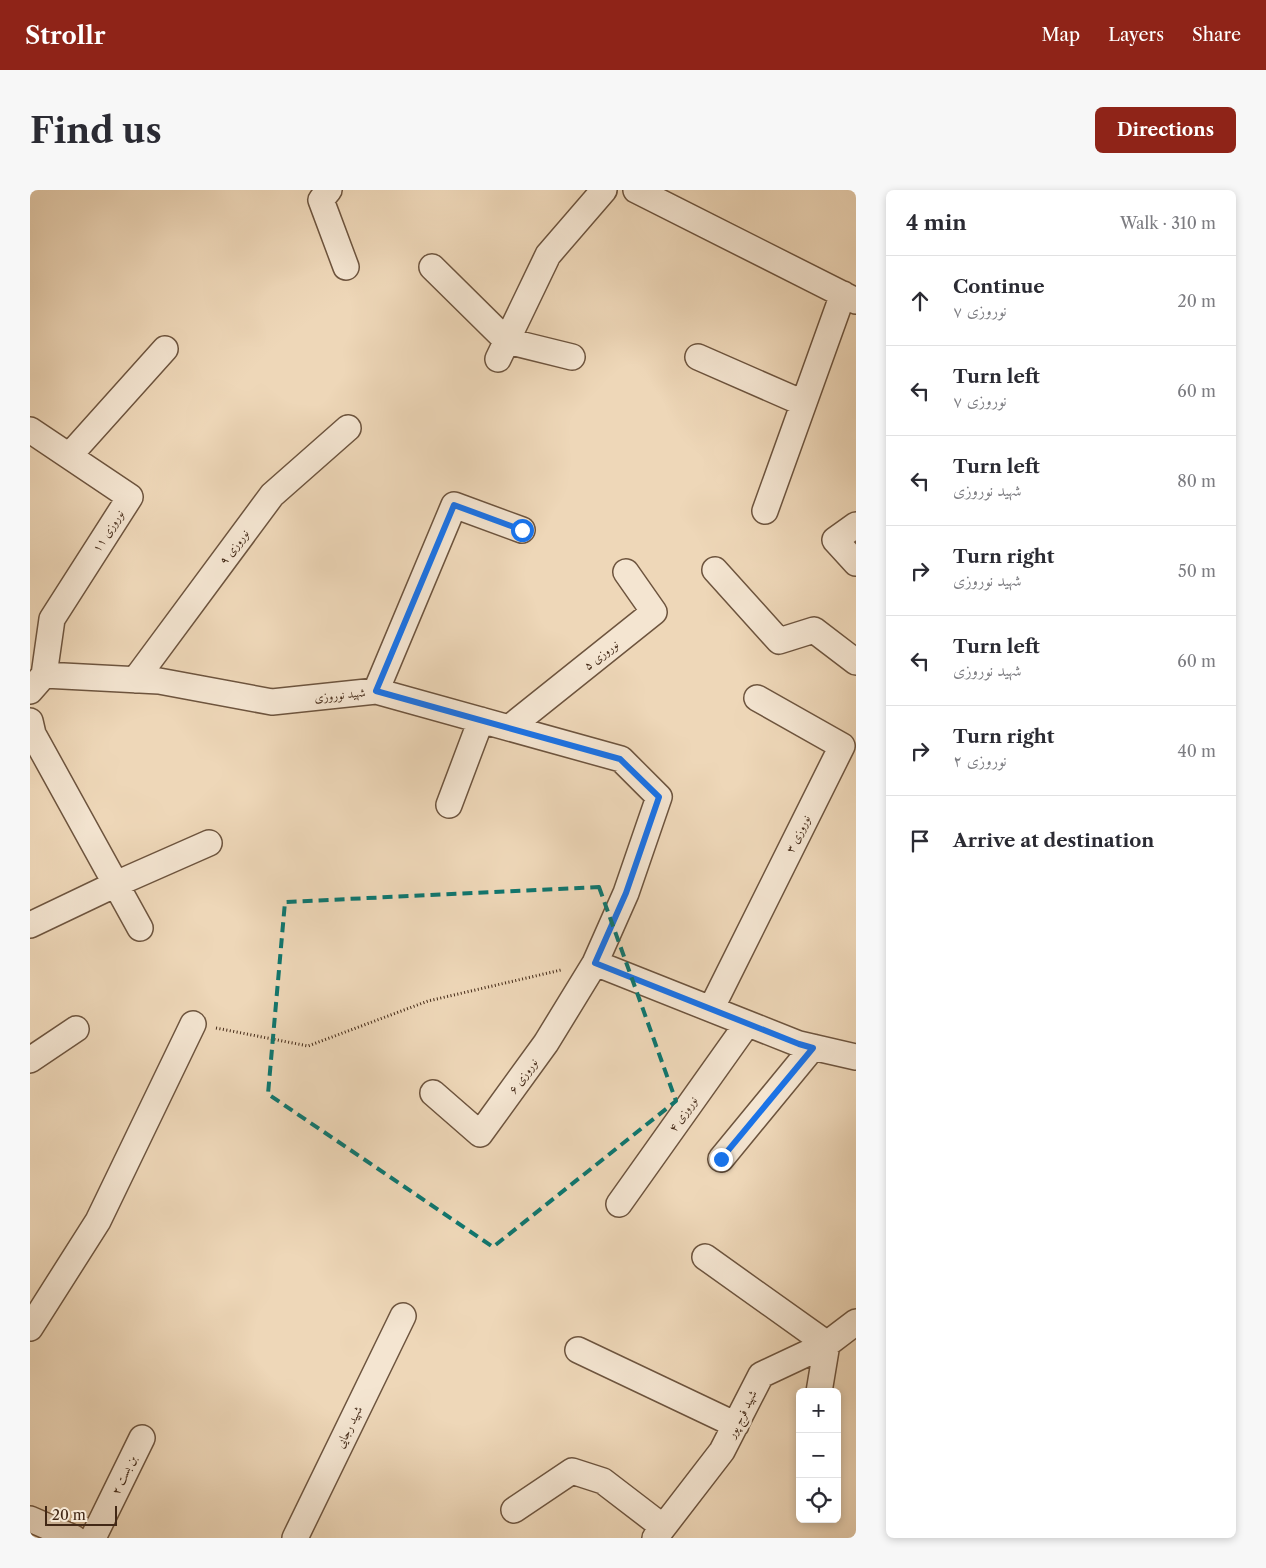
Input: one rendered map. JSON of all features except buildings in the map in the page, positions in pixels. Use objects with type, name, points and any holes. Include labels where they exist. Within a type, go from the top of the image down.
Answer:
[{"type":"street","points":[[329,190],[321,200],[346,267]]},
{"type":"street","points":[[503,350],[548,255],[604,190]]},
{"type":"street","points":[[636,190],[849,298],[803,403],[765,511]]},
{"type":"street","points":[[432,267],[503,350],[572,357]]},
{"type":"street","points":[[69,456],[165,349]]},
{"type":"street","points":[[698,357],[803,403]]},
{"type":"street","name":"نوروزی ۹","points":[[135,680],[272,495],[348,428]]},
{"type":"street","name":"نوروزی ۱۱","points":[[30,430],[130,497],[52,619],[37,683]]},
{"type":"street","points":[[376,691],[454,505],[522,530]]},
{"type":"street","points":[[856,525],[835,540],[856,563]]},
{"type":"street","points":[[715,570],[779,640],[814,630],[856,662]]},
{"type":"street","name":"نوروزی ۵","points":[[509,728],[654,612],[626,572]]},
{"type":"street","name":"شهید نوروزی","points":[[37,683],[159,681],[272,702],[376,691],[620,759],[659,797],[626,893],[595,963]]},
{"type":"street","name":"نوروزی ۳","points":[[711,1009],[849,753],[757,698]]},
{"type":"street","points":[[30,720],[33,734],[140,928]]},
{"type":"street","points":[[449,805],[481,720]]},
{"type":"street","points":[[30,925],[209,843]]},
{"type":"street","points":[[595,963],[799,1044],[856,1056]]},
{"type":"street","name":"نوروزی ۶","points":[[433,1093],[480,1134],[546,1043],[595,963]]},
{"type":"street","points":[[30,1328],[98,1221],[193,1024]]},
{"type":"street","name":"نوروزی ۴","points":[[619,1204],[747,1024]]},
{"type":"street","points":[[30,1060],[76,1029]]},
{"type":"street","points":[[721,1159],[813,1048]]},
{"type":"street","points":[[705,1257],[827,1344],[820,1388]]},
{"type":"street","name":"شهید رجایی","points":[[295,1538],[403,1316]]},
{"type":"street","name":"شهید فرج پور","points":[[659,1533],[722,1451],[762,1375],[827,1344],[856,1322]]},
{"type":"street","points":[[578,1350],[736,1425]]},
{"type":"street","name":"بن بست ۲","points":[[93,1538],[142,1438]]},
{"type":"street","points":[[514,1510],[572,1472],[604,1481],[659,1533]]},
{"type":"street","points":[[30,1519],[74,1538]]},
{"type":"path","points":[[193,1024],[308,1046],[428,1001],[595,963]]},
{"type":"highlighted area","points":[[599,887],[676,1101],[493,1247],[268,1094],[285,902]]},
{"type":"route","points":[[522,530],[454,505],[376,691],[620,759],[659,797],[626,893],[595,963],[813,1048],[721,1159]]}]
